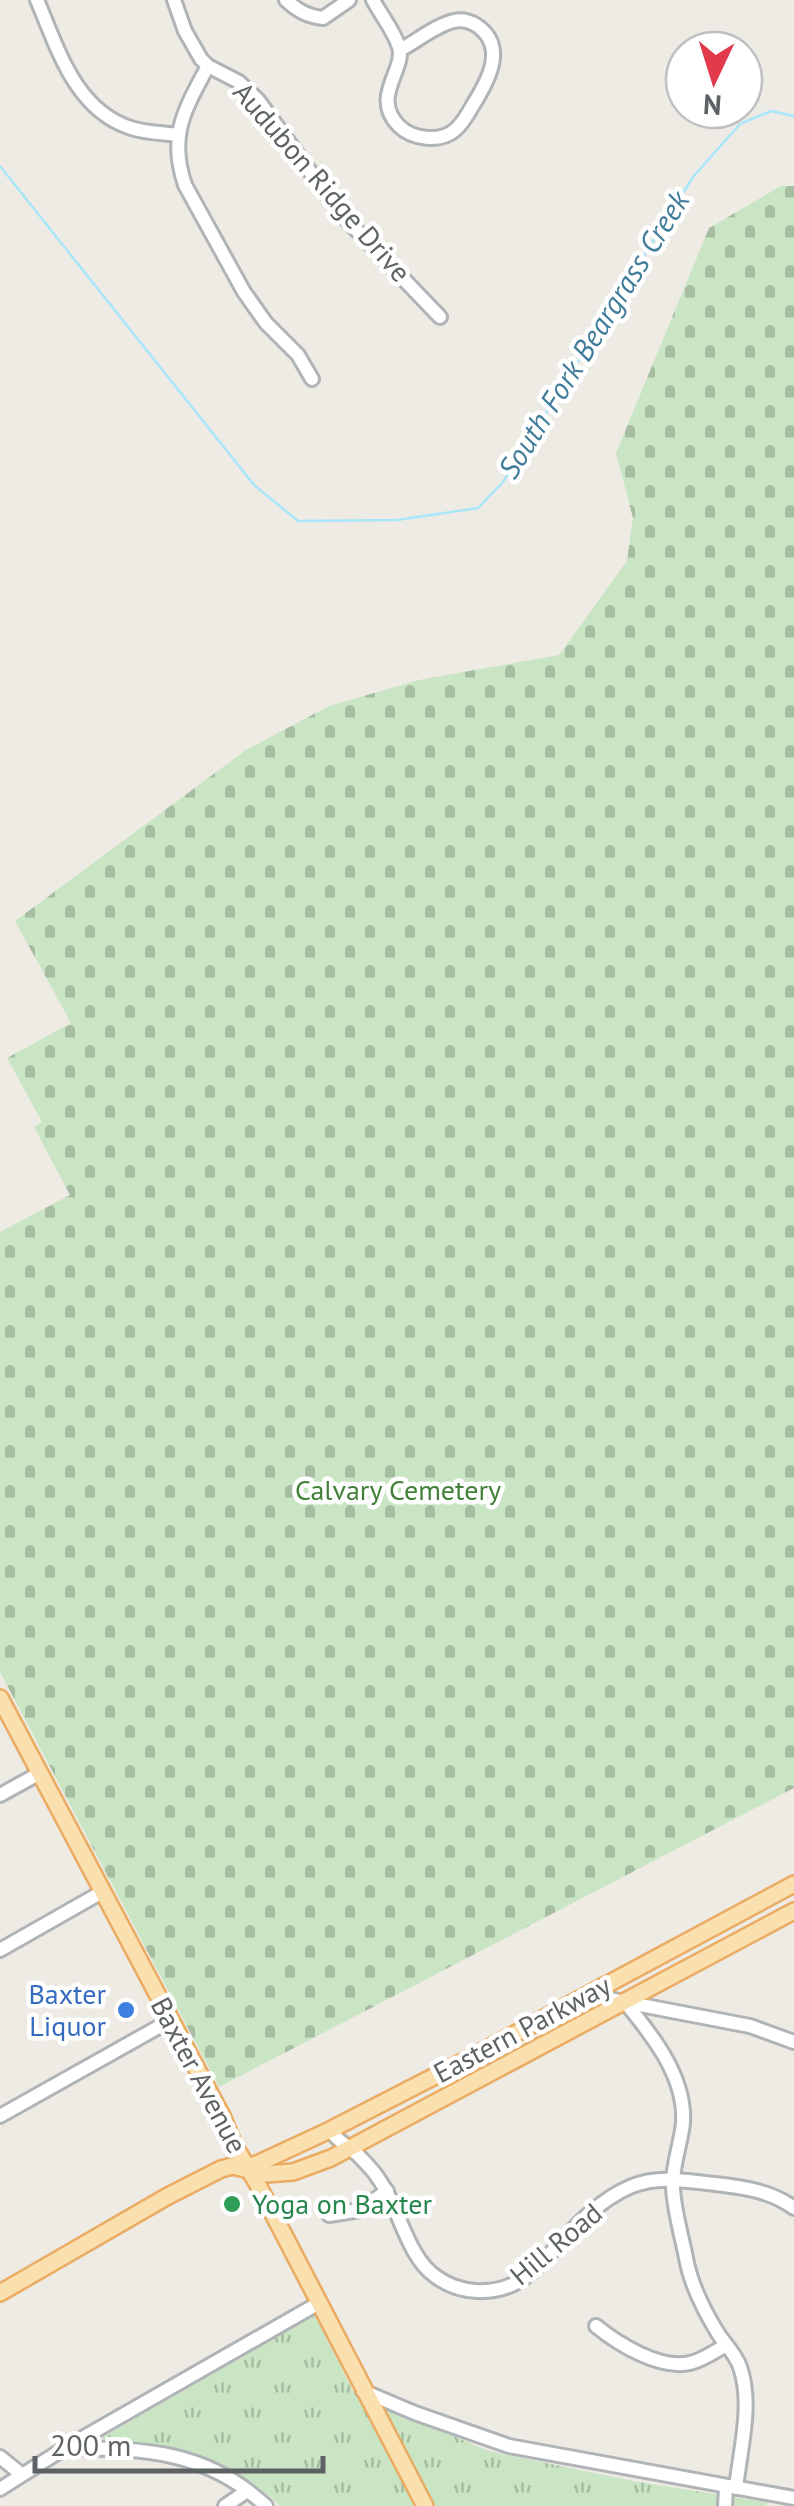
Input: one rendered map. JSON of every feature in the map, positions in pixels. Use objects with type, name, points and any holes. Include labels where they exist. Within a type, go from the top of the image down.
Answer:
[{"type":"main road","name":"Baxter Avenue","points":[[0,1698],[425,2506]]},
{"type":"main road","name":"Eastern Parkway","points":[[248,2168],[330,2130],[794,1884]]},
{"type":"main road","name":"Eastern Parkway","points":[[0,2292],[229,2166],[267,2174],[293,2172],[331,2158],[794,1911]]},
{"type":"street","points":[[37,0],[70,76],[84,97],[106,116],[132,128],[178,135]]},
{"type":"street","name":"Audubon Ridge Drive","points":[[174,0],[200,59],[239,82],[258,100],[341,214],[440,317]]},
{"type":"street","points":[[286,0],[296,10],[323,18],[349,0]]},
{"type":"street","points":[[374,0],[400,50],[390,82],[388,106],[395,122],[413,136],[445,136],[454,131],[493,68],[486,33],[467,20],[458,20],[400,50]]},
{"type":"street","points":[[208,66],[187,106],[178,135],[176,148],[185,184],[256,311],[298,355],[312,379]]},
{"type":"street","points":[[0,1795],[40,1773]]},
{"type":"street","points":[[0,1950],[102,1892]]},
{"type":"street","points":[[603,1985],[609,1999],[750,2026],[794,2042]]},
{"type":"street","points":[[625,2002],[672,2071],[682,2104],[681,2139],[672,2188],[694,2287],[738,2361],[744,2382],[743,2437],[725,2506]]},
{"type":"street","points":[[0,2116],[171,2020]]},
{"type":"street","name":"Hill Road","points":[[330,2130],[387,2190],[422,2265],[456,2288],[483,2292],[523,2279],[604,2201],[646,2181],[673,2179],[737,2186],[768,2194],[794,2208]]},
{"type":"street","points":[[330,2216],[360,2210],[387,2190]]},
{"type":"street","points":[[0,2489],[319,2304]]},
{"type":"street","points":[[596,2326],[629,2349],[675,2364],[697,2361],[726,2345]]},
{"type":"street","points":[[364,2391],[509,2446],[794,2498]]},
{"type":"street","points":[[65,2448],[104,2447],[178,2456],[211,2470],[266,2506]]},
{"type":"street","points":[[0,2457],[21,2474]]},
{"type":"street","points":[[225,2506],[247,2491]]},
{"type":"green space","name":"Calvary Cemetery","points":[[781,186],[794,186],[794,1788],[219,2087],[0,1672],[0,1232],[70,1195],[34,1127],[42,1122],[7,1058],[71,1023],[15,921],[246,750],[329,706],[419,680],[559,655],[627,561],[633,518],[616,453],[709,228]]},
{"type":"green space","points":[[315,2315],[353,2391],[489,2451],[633,2481],[770,2503],[280,2506],[254,2484],[203,2459],[152,2445],[105,2442],[103,2437]]},
{"type":"waterway","name":"South Fork Beargrass Creek","points":[[0,166],[254,485],[298,521],[397,520],[478,508],[503,482],[693,177],[740,124],[771,111],[794,116]]},
{"type":"place","name":"Baxter Liquor","points":[[126,2010]]},
{"type":"place","name":"Yoga on Baxter","points":[[232,2204]]}]
